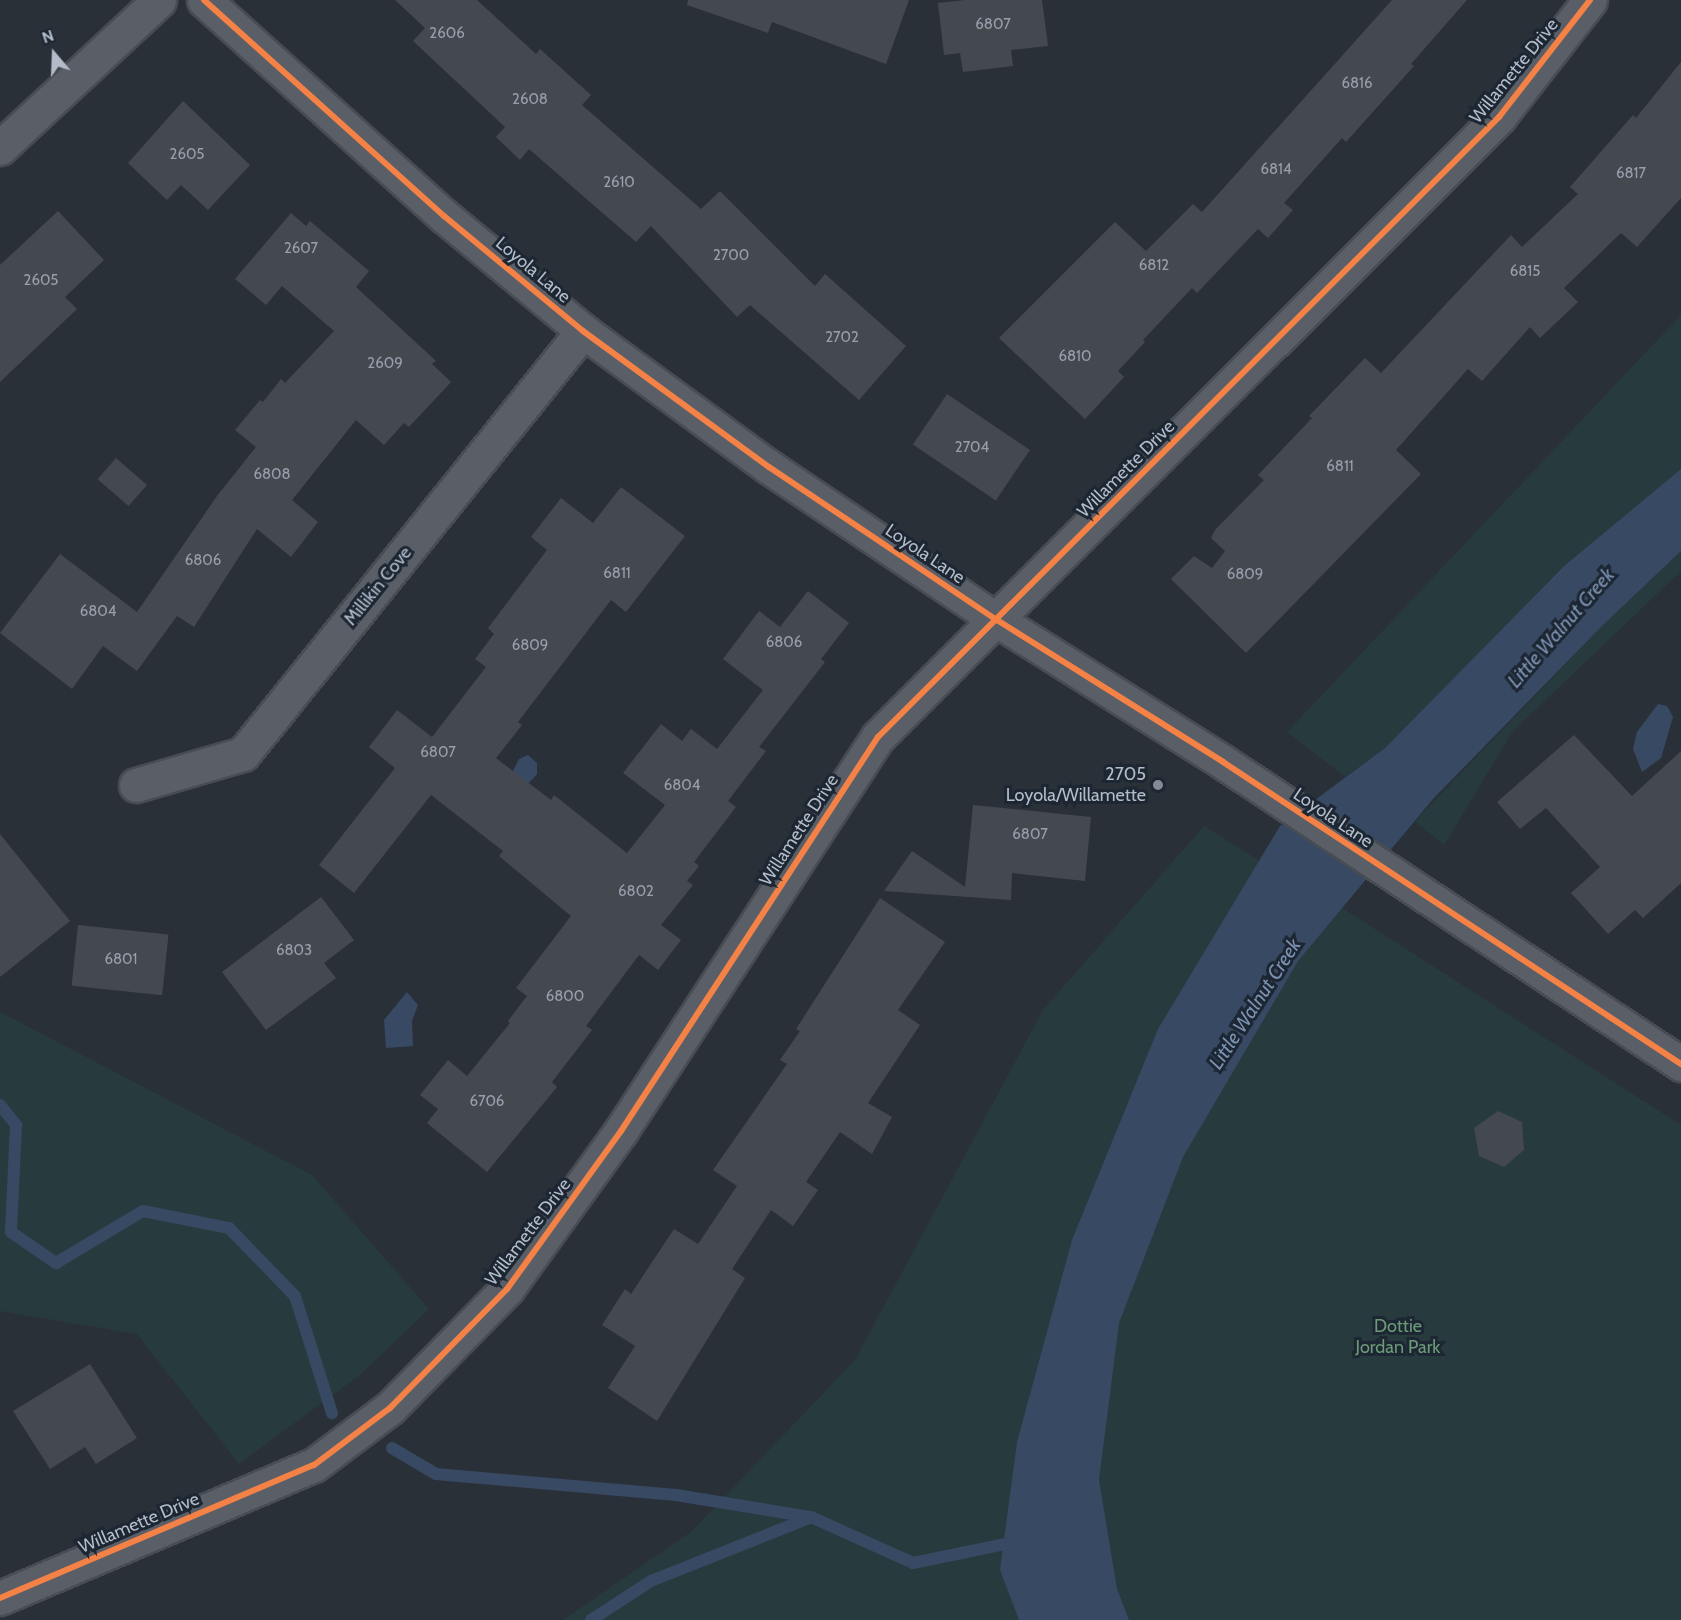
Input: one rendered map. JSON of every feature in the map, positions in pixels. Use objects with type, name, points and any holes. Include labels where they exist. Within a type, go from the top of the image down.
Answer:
[{"type":"street","points":[[0,148],[159,0]]},
{"type":"street","name":"Loyola Lane","points":[[204,0],[444,216],[583,331],[769,467],[997,620],[1223,762],[1424,896],[1676,1052]]},
{"type":"street","name":"Willamette Drive","points":[[0,1598],[314,1465],[390,1408],[507,1289],[621,1131],[878,737],[953,658],[997,620],[1499,117],[1590,0]]},
{"type":"street","name":"Millikin Cove","points":[[136,784],[243,754],[583,331]]},
{"type":"green space","points":[[1681,315],[1681,469],[1564,566],[1385,748],[1345,777],[1287,732]]},
{"type":"green space","points":[[1681,551],[1681,571],[1513,731],[1444,845],[1415,821],[1603,625]]},
{"type":"green space","name":"Dottie Jordan Park","points":[[1204,826],[1319,898],[1328,899],[1681,1125],[1681,1620],[563,1620],[691,1532],[855,1360],[1043,1010]]},
{"type":"green space","points":[[0,1012],[312,1175],[429,1309],[361,1374],[239,1464],[137,1334],[0,1311]]},
{"type":"water","name":"Little Walnut Creek","points":[[1681,469],[1681,551],[1603,625],[1433,799],[1298,961],[1183,1157],[1119,1323],[1099,1480],[1117,1589],[1129,1620],[1019,1620],[1000,1570],[1017,1442],[1072,1240],[1158,1029],[1280,826],[1385,748],[1564,566]]},
{"type":"water","points":[[1658,704],[1667,706],[1673,717],[1661,758],[1642,772],[1633,749],[1637,732]]},
{"type":"water","points":[[528,755],[537,763],[537,774],[528,784],[509,779],[519,759]]},
{"type":"water","points":[[407,992],[418,1005],[412,1021],[413,1046],[386,1048],[384,1020]]},
{"type":"building","points":[[395,0],[477,0],[536,54],[540,49],[591,95],[582,105],[701,209],[720,191],[815,286],[825,274],[906,346],[859,400],[750,305],[737,317],[651,226],[636,242],[529,149],[520,160],[496,137],[505,127],[413,41],[425,28]]},
{"type":"building","points":[[688,0],[909,0],[886,64],[772,22],[768,33],[687,5]]},
{"type":"building","points":[[965,0],[1042,0],[1048,46],[1011,50],[1013,66],[963,72],[960,53],[944,55],[938,3]]},
{"type":"building","points":[[1392,0],[1467,0],[1411,64],[1414,66],[1346,142],[1342,138],[1284,203],[1293,210],[1268,238],[1258,229],[1197,293],[1192,288],[1143,340],[1145,342],[1118,371],[1124,377],[1085,419],[999,338],[1115,222],[1146,251],[1193,204],[1202,212]]},
{"type":"building","points":[[1681,62],[1681,198],[1637,247],[1621,233],[1564,288],[1578,302],[1540,338],[1530,327],[1482,381],[1468,369],[1396,450],[1421,474],[1246,653],[1171,579],[1194,556],[1212,568],[1225,551],[1211,538],[1215,530],[1264,480],[1258,475],[1312,418],[1309,416],[1365,358],[1381,373],[1511,235],[1522,247],[1578,194],[1570,187],[1633,115],[1636,118]]},
{"type":"building","points":[[183,101],[250,165],[208,210],[181,185],[167,200],[128,163]]},
{"type":"building","points":[[58,211],[104,260],[65,297],[77,309],[0,382],[0,265]]},
{"type":"building","points":[[291,213],[306,226],[310,221],[369,271],[356,287],[436,361],[432,364],[451,382],[409,427],[404,423],[384,445],[356,420],[292,500],[318,522],[291,557],[257,529],[194,627],[177,616],[137,671],[103,646],[72,689],[0,633],[60,554],[137,612],[217,496],[256,447],[235,430],[260,400],[263,402],[281,379],[285,383],[334,331],[282,286],[266,305],[235,279]]},
{"type":"building","points":[[947,394],[1030,450],[996,500],[913,445]]},
{"type":"building","points":[[116,458],[147,485],[129,506],[98,479]]},
{"type":"building","points":[[621,487],[685,536],[626,612],[611,600],[518,722],[522,725],[496,758],[551,800],[554,795],[627,853],[665,805],[623,773],[661,724],[682,741],[691,729],[717,749],[763,690],[723,659],[759,611],[780,627],[808,591],[849,623],[821,659],[825,662],[759,747],[766,751],[728,801],[736,807],[694,862],[699,866],[687,881],[693,885],[661,925],[681,940],[658,970],[639,955],[586,1026],[592,1030],[552,1082],[557,1087],[487,1172],[427,1123],[438,1109],[420,1095],[448,1060],[467,1076],[510,1023],[508,1021],[527,996],[516,988],[571,916],[499,856],[503,851],[431,795],[354,893],[319,865],[395,768],[369,747],[397,710],[432,737],[486,667],[475,659],[494,634],[488,628],[547,550],[531,537],[561,498],[593,523]]},
{"type":"building","points":[[1574,735],[1632,796],[1681,751],[1681,883],[1643,918],[1635,910],[1608,934],[1571,893],[1600,867],[1546,808],[1520,829],[1497,802]]},
{"type":"building","points":[[973,805],[1091,817],[1085,881],[1012,873],[1011,900],[884,891],[912,851],[965,887]]},
{"type":"building","points":[[0,834],[70,921],[0,977]]},
{"type":"building","points":[[321,897],[354,940],[324,963],[336,978],[266,1030],[222,972]]},
{"type":"building","points":[[880,898],[945,942],[898,1010],[920,1025],[868,1103],[892,1117],[872,1154],[840,1132],[806,1182],[818,1190],[793,1226],[771,1210],[732,1269],[745,1278],[657,1421],[608,1388],[635,1346],[602,1325],[625,1289],[631,1294],[674,1229],[698,1244],[737,1186],[713,1170],[787,1064],[780,1060],[800,1031],[796,1029]]},
{"type":"building","points":[[78,925],[169,935],[162,995],[72,986]]},
{"type":"building","points":[[1498,1111],[1522,1122],[1524,1150],[1504,1167],[1479,1156],[1474,1128]]},
{"type":"building","points":[[90,1364],[137,1438],[96,1464],[85,1447],[50,1469],[13,1411]]},
{"type":"waterway","points":[[0,1105],[16,1125],[11,1232],[56,1263],[143,1211],[229,1228],[295,1296],[332,1413]]},
{"type":"waterway","points":[[392,1448],[436,1474],[676,1495],[811,1517],[913,1563],[1020,1541]]},
{"type":"waterway","points":[[591,1620],[651,1581],[809,1518]]},
{"type":"cycle path","points":[[204,0],[444,216],[583,331],[769,467],[997,620],[1223,762],[1681,1064]]},
{"type":"cycle path","points":[[0,1598],[314,1465],[390,1408],[507,1289],[621,1131],[878,737],[1499,117],[1590,0]]},
{"type":"place","name":"2705 Loyola/Willamette","points":[[1158,785]]}]
